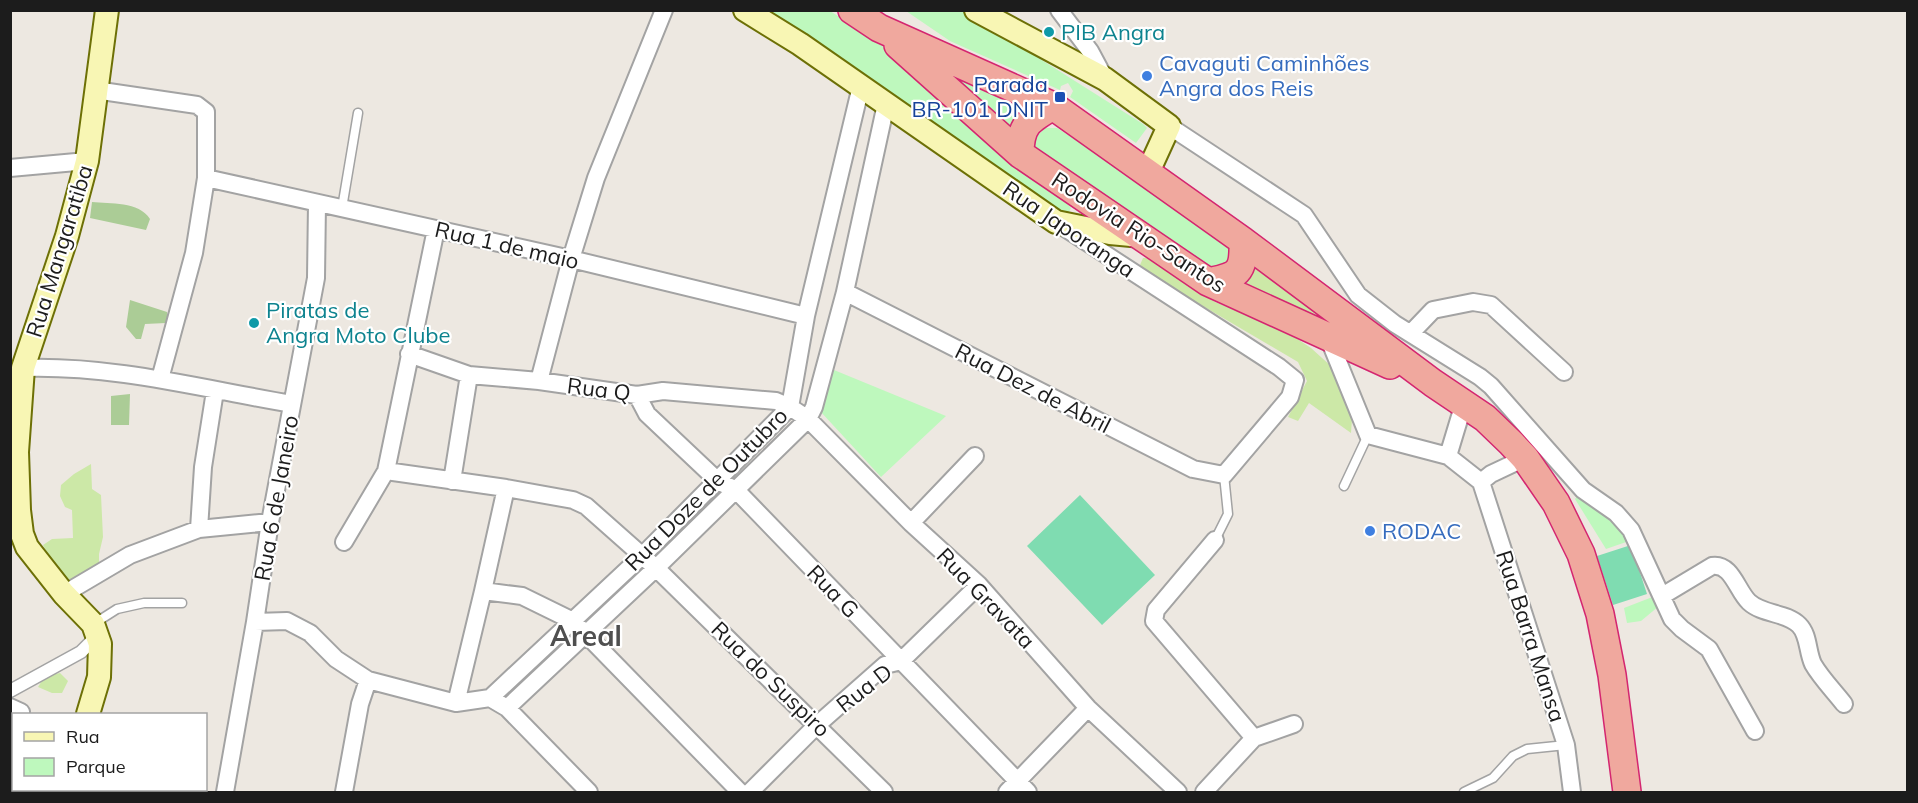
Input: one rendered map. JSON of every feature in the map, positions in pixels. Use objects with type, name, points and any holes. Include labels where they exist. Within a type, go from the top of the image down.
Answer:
[{"type":"highway","name":"Rodovia Rio-Santos","points":[[852,10],[879,28],[1020,154],[1208,282],[1433,383]]},
{"type":"highway","name":"Rodovia Rio-Santos","points":[[879,28],[1053,106],[1148,172],[1433,383],[1485,418],[1525,458],[1556,503],[1581,554],[1600,614],[1612,675],[1627,792]]},
{"type":"highway","points":[[1020,154],[1020,136],[1033,118],[1053,106]]},
{"type":"highway","points":[[1208,282],[1227,279],[1237,274],[1244,260],[1243,241]]},
{"type":"main road","name":"Rua Mangaratiba","points":[[95,630],[21,544],[18,472],[23,368],[67,236],[87,161],[107,10]]},
{"type":"main road","name":"Rua Japoranga","points":[[745,10],[800,44],[1056,222]]},
{"type":"main road","points":[[976,10],[1105,79],[1169,126],[1148,172]]},
{"type":"main road","points":[[1056,222],[1110,233],[1142,236]]},
{"type":"main road","points":[[87,713],[99,677],[101,653],[95,630]]},
{"type":"street","points":[[538,381],[570,259],[596,178],[664,10]]},
{"type":"street","points":[[1059,10],[1090,51],[1105,79]]},
{"type":"street","name":"Rua Doze de Outubro","points":[[490,698],[643,555],[790,407],[806,316],[861,86]]},
{"type":"street","points":[[95,90],[197,105],[206,112],[206,178],[194,253],[160,379]]},
{"type":"street","name":"Rua Doze de Outubro","points":[[507,708],[586,635],[808,419],[814,407],[844,292],[886,104]]},
{"type":"street","points":[[1169,126],[1304,215],[1358,295],[1395,324],[1472,371],[1491,386],[1583,490],[1624,520],[1631,530],[1672,619],[1709,649],[1755,731]]},
{"type":"street","points":[[10,168],[87,161]]},
{"type":"street","name":"Rua 1 de maio","points":[[206,178],[570,259],[806,316]]},
{"type":"street","name":"Rua 6 de Janeiro","points":[[225,792],[270,522],[316,278],[317,203]]},
{"type":"street","name":"Rua Japoranga","points":[[1056,222],[1279,367],[1295,380],[1290,398],[1224,475]]},
{"type":"street","points":[[344,542],[386,471],[436,229]]},
{"type":"street","name":"Rua Dez de Abril","points":[[844,292],[1193,469],[1224,475]]},
{"type":"street","points":[[1411,333],[1434,310],[1473,302],[1491,305],[1564,372]]},
{"type":"street","points":[[1328,337],[1368,435],[1448,456],[1481,482],[1491,474],[1525,458]]},
{"type":"street","name":"Rua Q","points":[[409,354],[469,375],[637,394],[663,391],[776,401],[790,407]]},
{"type":"street","points":[[798,362],[824,368]]},
{"type":"street","points":[[23,368],[63,367],[160,379],[292,404]]},
{"type":"street","points":[[452,481],[469,375]]},
{"type":"street","points":[[199,529],[203,467],[215,391]]},
{"type":"street","name":"Rua G","points":[[637,394],[647,414],[718,481],[736,490],[901,661],[1017,789]]},
{"type":"street","points":[[1448,456],[1464,403]]},
{"type":"street","name":"Rua Gravata","points":[[790,407],[808,419],[911,523],[979,585],[1088,708],[1178,792]]},
{"type":"street","points":[[911,523],[975,456]]},
{"type":"street","name":"Rua do Suspiro","points":[[386,471],[506,488],[573,500],[586,506],[656,567],[884,792]]},
{"type":"street","name":"Rua Barra Mansa","points":[[1481,482],[1566,745],[1572,792]]},
{"type":"street","points":[[456,702],[506,488]]},
{"type":"street","points":[[64,594],[130,555],[199,529],[270,522]]},
{"type":"street","points":[[1215,540],[1156,610],[1154,621],[1254,738]]},
{"type":"street","points":[[1662,596],[1712,566],[1726,568],[1744,597],[1757,608],[1790,619],[1799,625],[1807,640],[1815,667],[1844,704]]},
{"type":"street","name":"Rua D","points":[[750,792],[817,725],[885,665],[901,661],[979,585]]},
{"type":"street","points":[[483,591],[522,596],[573,621],[740,792]]},
{"type":"street","points":[[255,622],[287,621],[310,633],[336,659],[368,680],[456,702],[490,698],[507,708],[589,792]]},
{"type":"street","points":[[10,692],[81,652],[95,630]]},
{"type":"street","points":[[344,792],[360,704],[368,680]]},
{"type":"street","points":[[1017,789],[1088,708]]},
{"type":"street","points":[[1204,792],[1254,738],[1294,724]]},
{"type":"lane","points":[[342,208],[358,113]]},
{"type":"lane","points":[[1344,486],[1368,435]]},
{"type":"lane","points":[[1215,540],[1228,514],[1224,475]]},
{"type":"lane","points":[[95,630],[117,609],[144,603],[182,603]]},
{"type":"lane","points":[[1464,792],[1493,778],[1514,756],[1527,750],[1566,745]]},
{"type":"green space","points":[[761,11],[830,11],[873,38],[969,123],[1005,159],[1064,200],[1071,208],[1069,212],[1063,213],[1053,209]]},
{"type":"green space","points":[[906,11],[964,11],[1147,128],[1136,143],[1070,97],[1073,91],[1068,83],[1061,86],[1060,90],[950,41]]},
{"type":"green space","points":[[921,54],[1028,107],[1007,136]]},
{"type":"green space","points":[[1045,128],[1057,128],[1129,174],[1233,247],[1234,264],[1210,270],[1034,154],[1036,140]]},
{"type":"green space","points":[[92,202],[124,204],[139,209],[150,219],[146,230],[90,218]]},
{"type":"green space","points":[[1152,257],[1215,302],[1282,329],[1311,348],[1332,367],[1352,419],[1351,433],[1309,403],[1298,421],[1288,417],[1307,381],[1298,362],[1145,272],[1140,265],[1143,258]]},
{"type":"green space","points":[[1255,258],[1363,343],[1240,289],[1251,275]]},
{"type":"green space","points":[[130,300],[167,312],[166,323],[145,324],[141,339],[136,339],[126,327]]},
{"type":"green space","points":[[834,370],[946,416],[881,477],[820,411]]},
{"type":"green space","points":[[130,394],[129,425],[111,425],[111,396]]},
{"type":"green space","points":[[91,464],[92,489],[101,495],[103,537],[99,563],[66,582],[43,545],[52,539],[73,538],[72,510],[65,507],[60,496],[61,485]]},
{"type":"green space","points":[[1581,492],[1610,509],[1629,541],[1606,549],[1575,499]]},
{"type":"green space","points":[[1080,495],[1155,575],[1102,625],[1027,546]]},
{"type":"green space","points":[[1631,545],[1647,594],[1613,605],[1597,556]]},
{"type":"green space","points":[[1655,596],[1659,606],[1641,621],[1627,623],[1624,608]]},
{"type":"green space","points":[[60,673],[68,681],[62,693],[52,693],[38,687],[45,676]]},
{"type":"place","name":"PIB Angra","points":[[1049,32]]},
{"type":"place","name":"Cavaguti Caminhões Angra dos Reis","points":[[1147,76]]},
{"type":"place","name":"Parada BR-101 DNIT","points":[[1060,97]]},
{"type":"place","name":"Piratas de Angra Moto Clube","points":[[254,323]]},
{"type":"place","name":"RODAC","points":[[1370,531]]},
{"type":"district","name":"Areal","points":[[586,635]]}]
